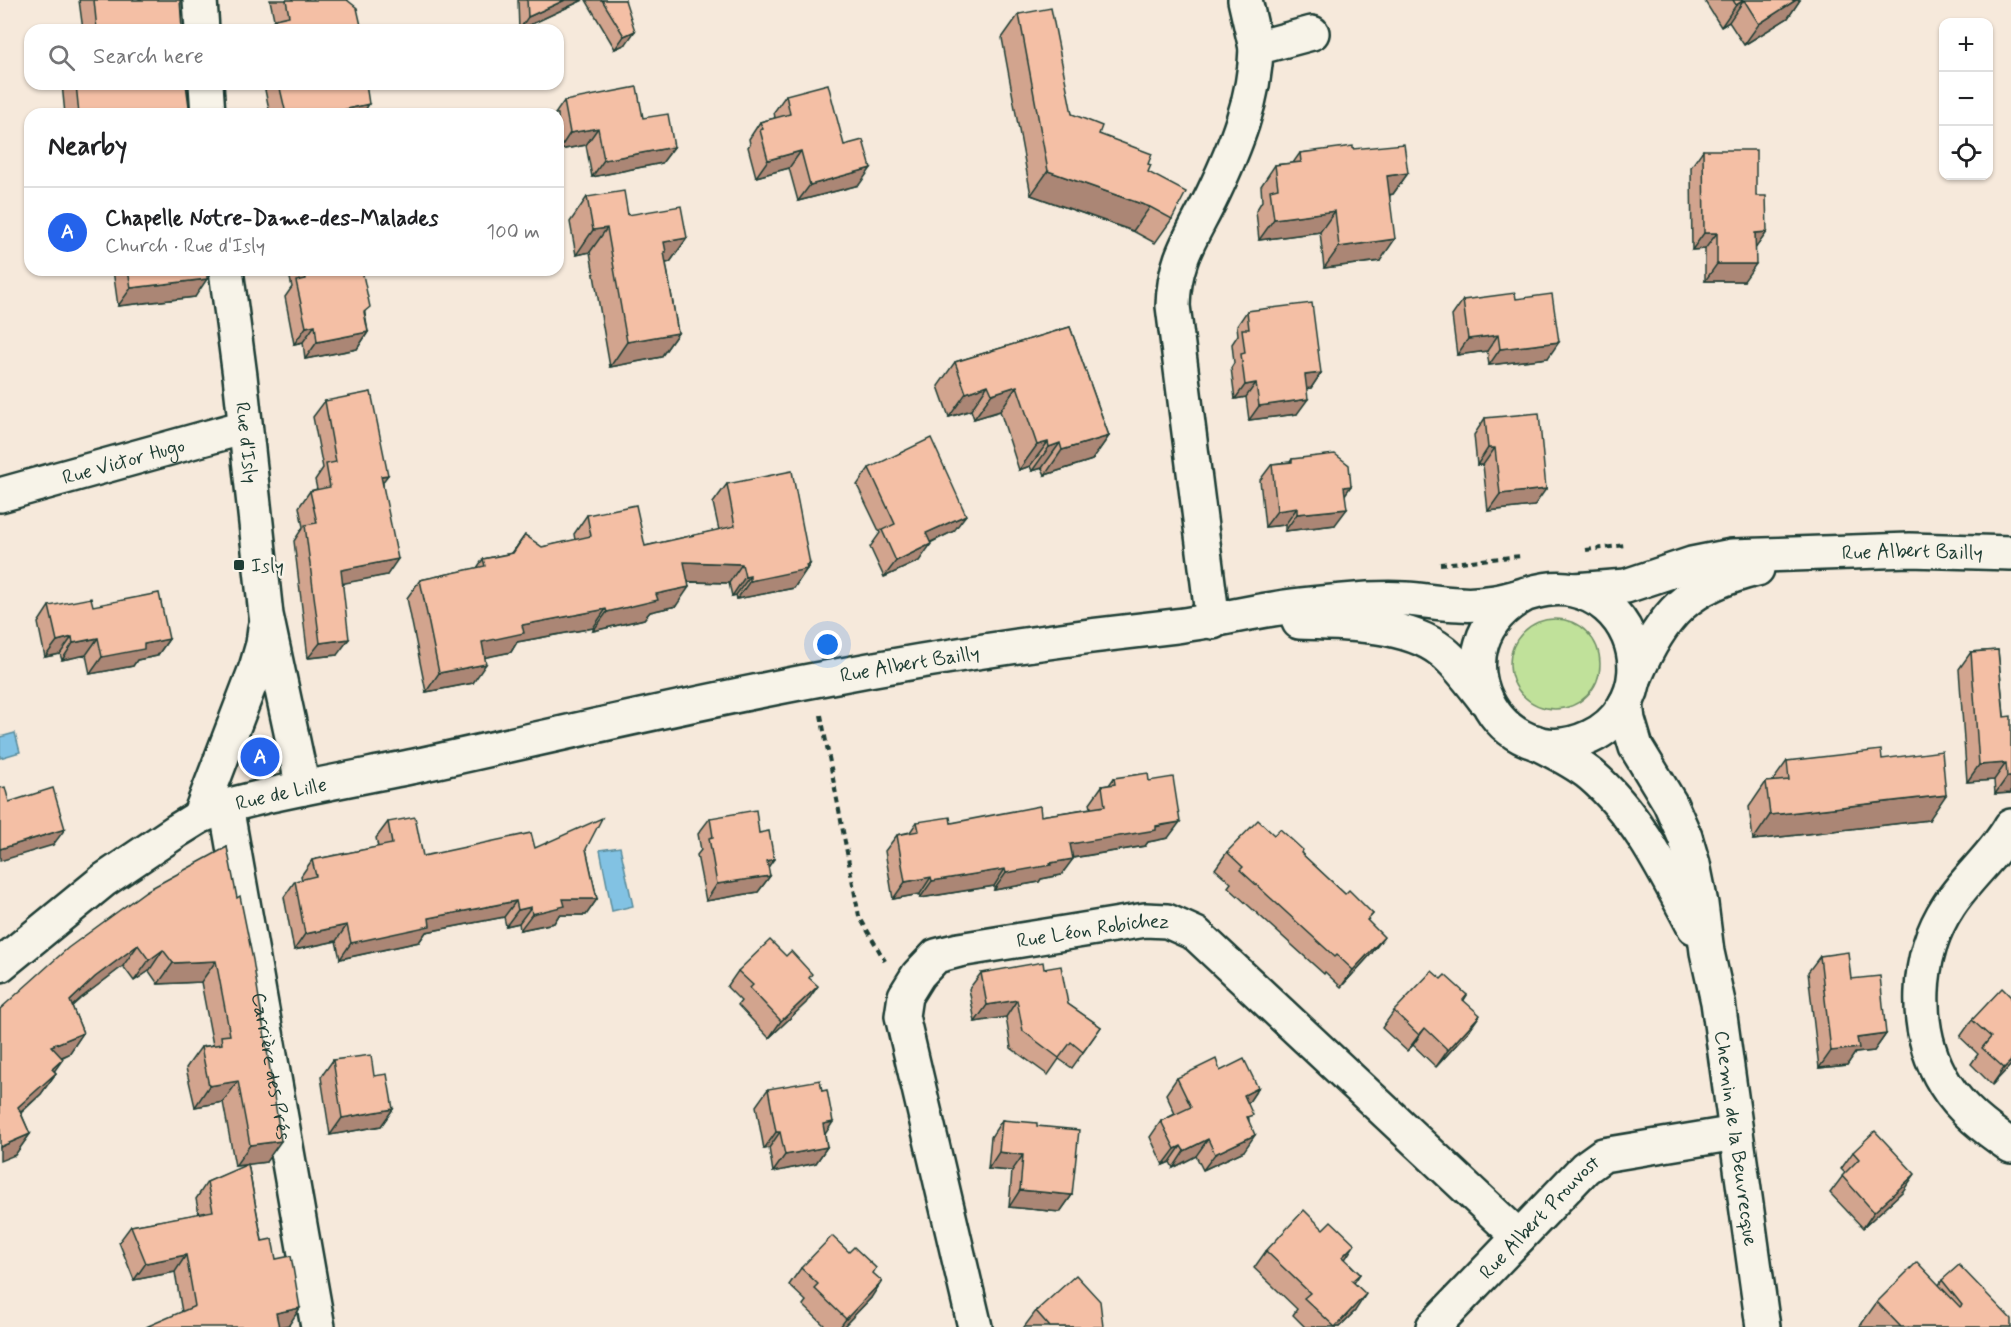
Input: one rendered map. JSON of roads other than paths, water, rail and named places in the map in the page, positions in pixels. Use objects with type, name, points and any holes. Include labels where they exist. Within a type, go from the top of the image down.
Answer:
[{"type":"street","points":[[200,0],[202,24]]},
{"type":"street","points":[[1213,622],[1173,306],[1173,288],[1177,266],[1185,246],[1213,194],[1240,131],[1255,71],[1256,48],[1245,0]]},
{"type":"street","points":[[1256,48],[1312,33]]},
{"type":"street","points":[[206,90],[208,108]]},
{"type":"street","name":"Rue d'Isly","points":[[227,276],[266,615],[303,788]]},
{"type":"street","name":"Rue Victor Hugo","points":[[0,495],[245,428]]},
{"type":"street","name":"Rue Albert Bailly","points":[[1814,555],[1910,550],[2011,553]]},
{"type":"street","points":[[1213,622],[1274,608],[1347,601],[1407,599],[1455,604],[1496,602],[1549,588],[1574,590],[1626,586],[1710,559],[1755,555],[1814,555]]},
{"type":"street","points":[[1213,622],[1362,625],[1420,638],[1440,649],[1454,662],[1504,724],[1524,738],[1555,745],[1583,740],[1608,725],[1630,690],[1644,655],[1671,614],[1687,599],[1704,587],[1728,576],[1814,555]]},
{"type":"street","points":[[1574,590],[1603,603],[1618,617],[1632,645],[1630,690]]},
{"type":"street","points":[[1489,705],[1478,671],[1485,635],[1497,615],[1506,606],[1526,594]]},
{"type":"street","name":"Rue d'Isly","points":[[213,812],[263,644],[266,615]]},
{"type":"street","name":"Rue Albert Bailly","points":[[609,724],[814,680],[952,656],[1069,638],[1213,622]]},
{"type":"street","name":"Chemin de la Beuvrecque","points":[[1630,690],[1628,720],[1636,747],[1670,803],[1685,837],[1701,904],[1707,952],[1718,1002],[1763,1327]]},
{"type":"street","name":"Rue de Lille","points":[[0,965],[104,880],[213,812],[303,788],[609,724]]},
{"type":"street","name":"Chemin de la Beuvrecque","points":[[1535,742],[1578,766],[1617,801],[1645,837],[1707,952]]},
{"type":"street","name":"Carrière des Prés","points":[[213,812],[318,1327]]},
{"type":"street","points":[[2007,839],[1948,907],[1930,942],[1924,961],[1923,982],[1924,1023],[1936,1065],[1944,1083],[1972,1116],[2011,1146]]},
{"type":"street","name":"Rue Léon Robichez","points":[[975,1327],[902,1016],[905,996],[918,975],[936,956],[959,950],[1145,920],[1167,921],[1196,934],[1519,1237]]},
{"type":"street","name":"Rue Albert Prouvost","points":[[1433,1327],[1585,1168],[1603,1155],[1736,1133]]},
{"type":"water","points":[[15,733],[20,752],[0,758],[0,737]]},
{"type":"water","points":[[620,847],[633,906],[612,911],[600,850]]},
{"type":"place","name":"Isly","points":[[239,565]]},
{"type":"place","name":"Chapelle Notre-Dame-des-Malades","points":[[260,757]]}]
